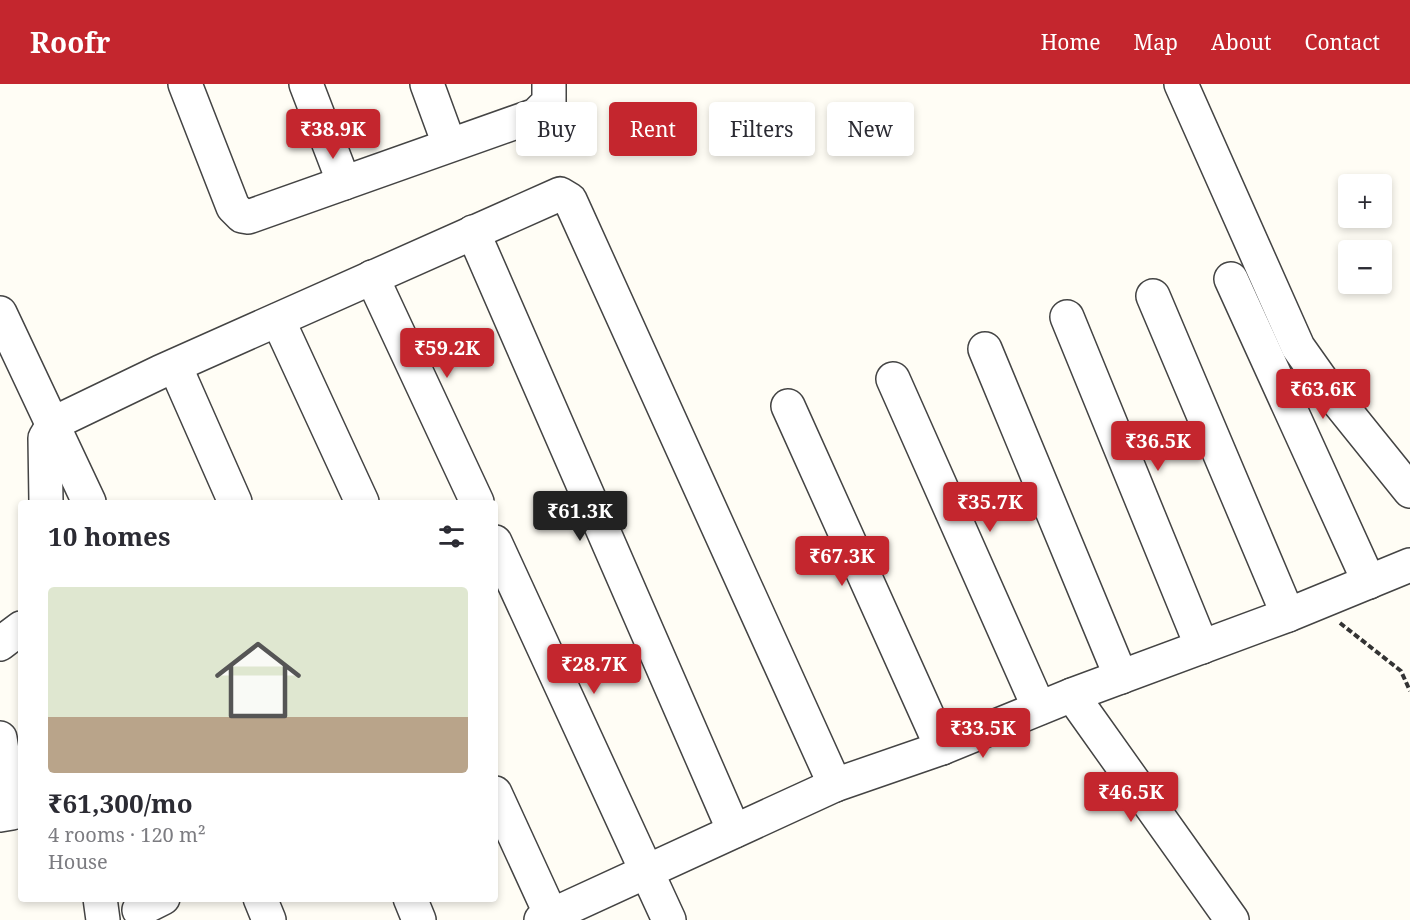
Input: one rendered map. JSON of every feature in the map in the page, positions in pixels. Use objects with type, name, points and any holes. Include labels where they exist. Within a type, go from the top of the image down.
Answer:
[{"type":"street","points":[[185,84],[233,207],[242,216],[255,215],[449,144],[536,115],[549,102],[549,84]]},
{"type":"street","points":[[306,84],[344,183]]},
{"type":"street","points":[[427,84],[449,144]]},
{"type":"street","points":[[1181,84],[1298,347],[1327,388],[1410,491]]},
{"type":"street","points":[[46,500],[45,438],[54,423],[554,194],[560,194],[570,200],[835,785]]},
{"type":"street","points":[[473,232],[734,831]]},
{"type":"street","points":[[372,277],[476,500]]},
{"type":"street","points":[[1231,279],[1370,582]]},
{"type":"street","points":[[1153,296],[1302,609]]},
{"type":"street","points":[[0,313],[54,423],[88,500]]},
{"type":"street","points":[[1066,317],[1202,647]]},
{"type":"street","points":[[278,320],[361,500]]},
{"type":"street","points":[[985,349],[1121,677]]},
{"type":"street","points":[[175,366],[234,500]]},
{"type":"street","points":[[893,379],[1039,708]]},
{"type":"street","points":[[788,406],[942,748]]},
{"type":"street","points":[[498,548],[669,920]]},
{"type":"street","points":[[498,800],[546,917],[591,909],[647,869],[835,785],[942,748],[1039,708],[1302,609],[1410,565]]},
{"type":"street","points":[[0,644],[18,630]]},
{"type":"street","points":[[1072,696],[1232,920]]},
{"type":"street","points":[[0,738],[11,814]]},
{"type":"street","points":[[101,902],[104,920]]},
{"type":"street","points":[[262,902],[269,920]]},
{"type":"street","points":[[412,902],[419,920]]},
{"type":"path","points":[[1302,609],[1401,671],[1410,691]]}]
